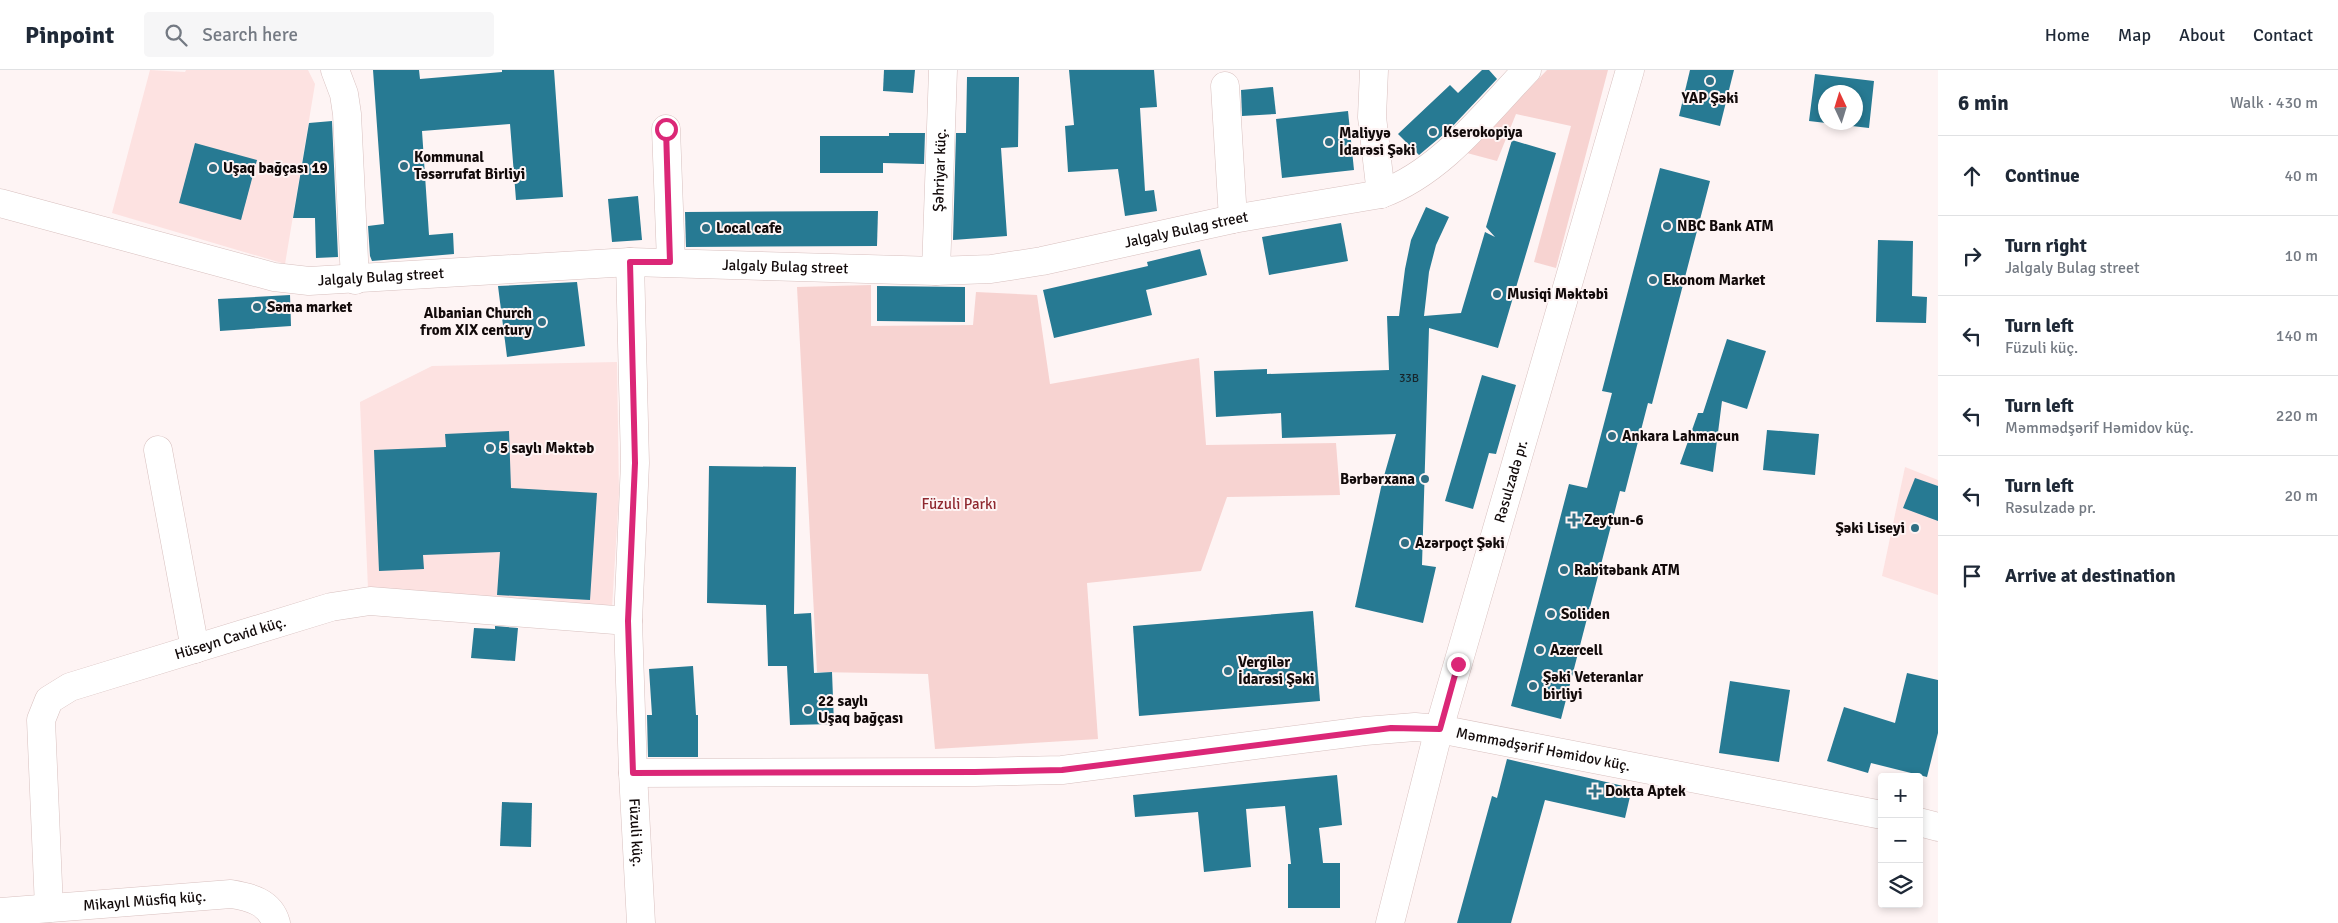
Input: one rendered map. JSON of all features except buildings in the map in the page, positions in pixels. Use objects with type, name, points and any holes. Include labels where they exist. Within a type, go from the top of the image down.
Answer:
[{"type":"street","points":[[336,70],[344,94],[347,114],[355,280]]},
{"type":"street","name":"Şəhriyar küç.","points":[[936,270],[943,70]]},
{"type":"street","points":[[1374,70],[1372,117],[1381,194]]},
{"type":"street","name":"Jalgaly Bulag street","points":[[0,202],[274,277],[309,281],[355,280],[630,262],[936,270],[991,269],[1042,261],[1233,219],[1381,194],[1402,186],[1446,154],[1527,70]]},
{"type":"street","name":"Rəsulzadə pr.","points":[[1390,923],[1440,729],[1630,70]]},
{"type":"street","points":[[1225,86],[1233,219]]},
{"type":"street","points":[[666,129],[670,262]]},
{"type":"street","name":"Füzuli küç.","points":[[630,262],[635,463],[628,621],[633,773],[641,923]]},
{"type":"street","points":[[158,450],[195,650]]},
{"type":"street","name":"Hüseyn Cavid küç.","points":[[49,908],[41,720],[49,700],[70,687],[330,607],[370,601],[628,621]]},
{"type":"street","name":"Məmmədşərif Həmidov küç.","points":[[633,773],[1062,770],[1391,728],[1440,729],[1878,814]]},
{"type":"street","points":[[1923,823],[1938,827]]},
{"type":"street","name":"Mikayıl Müsfiq küç.","points":[[8,916],[49,908],[231,894],[250,897],[264,904],[276,923]]},
{"type":"shaded area","name":"Uşaq bağçası 19","points":[[150,70],[185,72],[186,70],[308,70],[315,84],[285,264],[112,213]]},
{"type":"shaded area","name":"5 saylı Məktəb","points":[[617,362],[619,494],[612,608],[368,589],[360,402],[432,366]]},
{"type":"shaded area","name":"Şəki Liseyi","points":[[1905,467],[1938,480],[1938,595],[1882,576]]},
{"type":"green space","points":[[1547,70],[1608,70],[1556,268],[1534,262],[1571,126],[1516,114],[1497,161],[1467,153]]},
{"type":"green space","name":"Füzuli Parkı","points":[[871,285],[871,326],[973,325],[976,292],[1037,295],[1050,384],[1199,358],[1206,445],[1336,443],[1340,495],[1227,497],[1201,571],[1087,583],[1098,739],[935,749],[928,674],[817,672],[797,287]]},
{"type":"place","name":"YAP Şəki","points":[[1710,81]]},
{"type":"place","name":"Kserokopiya","points":[[1433,132]]},
{"type":"place","name":"Maliyyə İdarəsi Şəki","points":[[1329,142]]},
{"type":"place","name":"Kommunal Təsərrufat Birliyi","points":[[404,166]]},
{"type":"place","name":"Uşaq bağçası 19","points":[[213,168]]},
{"type":"place","name":"NBC Bank ATM","points":[[1667,226]]},
{"type":"place","name":"Local cafe","points":[[706,228]]},
{"type":"place","name":"Ekonom Market","points":[[1653,280]]},
{"type":"place","name":"Musiqi Məktəbi","points":[[1497,294]]},
{"type":"place","name":"Səma market","points":[[257,307]]},
{"type":"place","name":"Albanian Church from XIX century","points":[[542,322]]},
{"type":"place","name":"Ankara Lahmacun","points":[[1612,436]]},
{"type":"place","name":"5 saylı Məktəb","points":[[490,448]]},
{"type":"place","name":"Bərbərxana","points":[[1425,479]]},
{"type":"place","name":"Zeytun-6","points":[[1574,520]]},
{"type":"place","name":"Şəki Liseyi","points":[[1915,528]]},
{"type":"place","name":"Azərpoçt Şəki","points":[[1405,543]]},
{"type":"place","name":"Rabitəbank ATM","points":[[1564,570]]},
{"type":"place","name":"Soliden","points":[[1551,614]]},
{"type":"place","name":"Azercell","points":[[1540,650]]},
{"type":"place","name":"Vergilər İdarəsi Şəki","points":[[1228,671]]},
{"type":"place","name":"Şəki Veteranlar birliyi","points":[[1533,686]]},
{"type":"place","name":"22 saylı Uşaq bağçası","points":[[808,710]]},
{"type":"place","name":"Dokta Aptek","points":[[1595,791]]},
{"type":"route","points":[[666,129],[670,262],[630,262],[635,494],[628,621],[633,773],[1062,770],[1391,728],[1440,729],[1458,664]]}]
